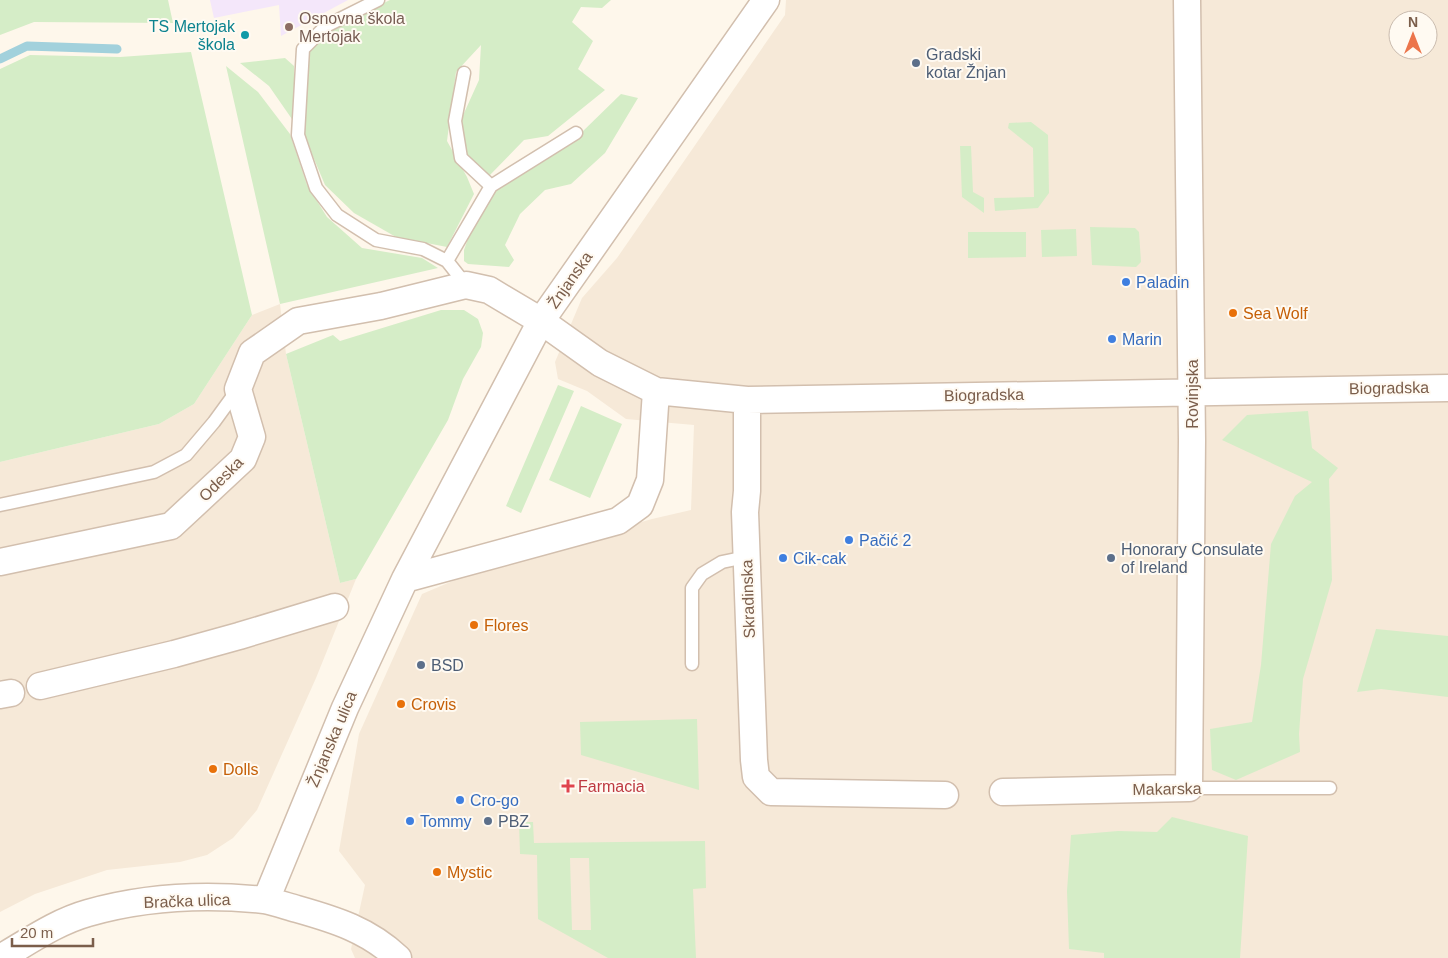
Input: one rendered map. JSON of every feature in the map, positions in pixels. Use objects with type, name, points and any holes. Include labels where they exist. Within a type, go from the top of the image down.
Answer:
[{"type":"street","name":"Žnjanska","points":[[404,579],[541,321],[766,0]]},
{"type":"street","name":"Rovinjska","points":[[1187,0],[1192,391],[1189,788]]},
{"type":"street","points":[[238,388],[252,353],[298,321],[381,306],[466,285],[489,290],[541,321]]},
{"type":"street","name":"Biogradska","points":[[541,321],[600,363],[656,391],[747,400],[1448,388]]},
{"type":"street","name":"Odeska","points":[[0,562],[171,526],[243,460],[252,437],[238,388]]},
{"type":"street","points":[[404,579],[618,521],[640,505],[650,480],[656,391]]},
{"type":"street","name":"Skradinska","points":[[747,400],[746,557],[756,777],[771,792],[945,795]]},
{"type":"street","name":"Žnjanska ulica","points":[[266,900],[345,708],[404,579]]},
{"type":"street","points":[[40,686],[174,654],[335,607]]},
{"type":"street","name":"Makarska","points":[[1003,792],[1189,788]]},
{"type":"street","name":"Bračka ulica","points":[[0,958],[55,926],[86,914],[149,900],[176,898],[266,900],[319,915],[362,931],[384,945],[398,958]]},
{"type":"lane","points":[[378,0],[326,26],[303,49],[298,135],[316,188],[337,215],[376,240],[423,249],[447,261],[466,285]]},
{"type":"lane","points":[[464,74],[455,121],[461,158],[490,186]]},
{"type":"lane","points":[[447,261],[490,186],[576,134]]},
{"type":"lane","points":[[0,505],[154,472],[186,455],[214,422],[238,388]]},
{"type":"lane","points":[[692,664],[692,588],[702,574],[722,562],[746,557]]},
{"type":"lane","name":"Makarska","points":[[1189,788],[1330,788]]},
{"type":"shaded area","name":"Osnovna škola Mertojak","points":[[210,0],[348,0],[281,36],[279,5],[214,18]]},
{"type":"shaded area","points":[[786,0],[1448,0],[1448,958],[355,958],[351,949],[365,885],[339,851],[359,734],[422,594],[488,566],[652,519],[691,510],[694,425],[626,419],[587,391],[558,379],[555,362],[582,298],[617,258],[785,15]]},
{"type":"shaded area","points":[[280,304],[286,354],[340,583],[356,579],[316,678],[257,810],[233,838],[207,855],[180,862],[107,870],[35,894],[0,912],[0,462],[159,424],[194,404],[252,315]]},
{"type":"green space","points":[[0,0],[168,0],[173,23],[34,22],[0,35]]},
{"type":"green space","points":[[390,0],[611,0],[602,8],[581,7],[572,22],[593,41],[578,69],[605,90],[548,136],[524,140],[489,176],[465,153],[460,122],[479,80],[481,45],[456,72],[447,141],[474,194],[447,247],[396,237],[354,213],[325,185],[304,135],[308,51],[330,29]]},
{"type":"green space","points":[[191,52],[252,315],[194,404],[159,424],[0,462],[0,69],[30,55],[120,57]]},
{"type":"green space","points":[[285,58],[294,66],[294,122],[269,86],[240,63]]},
{"type":"green space","points":[[226,66],[258,92],[290,134],[307,185],[327,217],[362,248],[422,258],[438,268],[280,304]]},
{"type":"green space","points":[[621,94],[638,98],[605,153],[571,184],[545,190],[520,214],[505,245],[514,260],[509,267],[468,264],[464,261],[464,250],[473,224],[495,190],[581,133]]},
{"type":"green space","points":[[1031,122],[1048,135],[1049,193],[1038,208],[995,211],[994,198],[1034,197],[1033,148],[1008,128],[1009,123]]},
{"type":"green space","points":[[960,146],[971,146],[973,192],[984,198],[984,213],[962,197]]},
{"type":"green space","points":[[1090,227],[1135,228],[1139,232],[1141,262],[1136,267],[1092,265]]},
{"type":"green space","points":[[1076,229],[1077,256],[1042,257],[1041,230]]},
{"type":"green space","points":[[968,232],[1026,232],[1026,257],[968,258]]},
{"type":"green space","points":[[441,310],[464,310],[478,319],[483,333],[481,347],[463,379],[448,420],[356,579],[340,583],[286,354],[333,335],[340,341]]},
{"type":"green space","points":[[558,385],[574,391],[521,513],[506,506]]},
{"type":"green space","points":[[581,406],[622,424],[590,498],[549,480]]},
{"type":"green space","points":[[1308,411],[1312,448],[1338,468],[1329,479],[1332,580],[1303,679],[1299,734],[1300,752],[1236,780],[1212,770],[1210,729],[1252,722],[1261,665],[1271,544],[1295,496],[1312,482],[1222,440],[1247,415]]},
{"type":"green space","points":[[1376,629],[1448,636],[1448,697],[1381,689],[1357,692]]},
{"type":"green space","points":[[697,719],[699,790],[581,755],[580,722]]},
{"type":"green space","points":[[1172,817],[1248,836],[1240,958],[1104,958],[1104,953],[1069,949],[1067,891],[1071,835],[1118,831],[1157,832]]},
{"type":"green space","points":[[519,822],[533,822],[534,843],[705,841],[706,888],[693,889],[696,958],[608,958],[538,919],[537,855],[520,854]],"holes":[[[570,858],[589,858],[591,930],[572,930]]]},
{"type":"waterway","points":[[0,59],[27,46],[117,49]]},
{"type":"place","name":"Osnovna škola Mertojak","points":[[289,27]]},
{"type":"place","name":"TS Mertojak škola","points":[[245,35]]},
{"type":"place","name":"Gradski kotar Žnjan","points":[[916,63]]},
{"type":"place","name":"Paladin","points":[[1126,282]]},
{"type":"place","name":"Sea Wolf","points":[[1233,313]]},
{"type":"place","name":"Marin","points":[[1112,339]]},
{"type":"place","name":"Pačić 2","points":[[849,540]]},
{"type":"place","name":"Cik-cak","points":[[783,558]]},
{"type":"place","name":"Honorary Consulate of Ireland","points":[[1111,558]]},
{"type":"place","name":"Flores","points":[[474,625]]},
{"type":"place","name":"BSD","points":[[421,665]]},
{"type":"place","name":"Crovis","points":[[401,704]]},
{"type":"place","name":"Dolls","points":[[213,769]]},
{"type":"place","name":"Farmacia","points":[[568,786]]},
{"type":"place","name":"Cro-go","points":[[460,800]]},
{"type":"place","name":"Tommy","points":[[410,821]]},
{"type":"place","name":"PBZ","points":[[488,821]]},
{"type":"place","name":"Mystic","points":[[437,872]]}]
